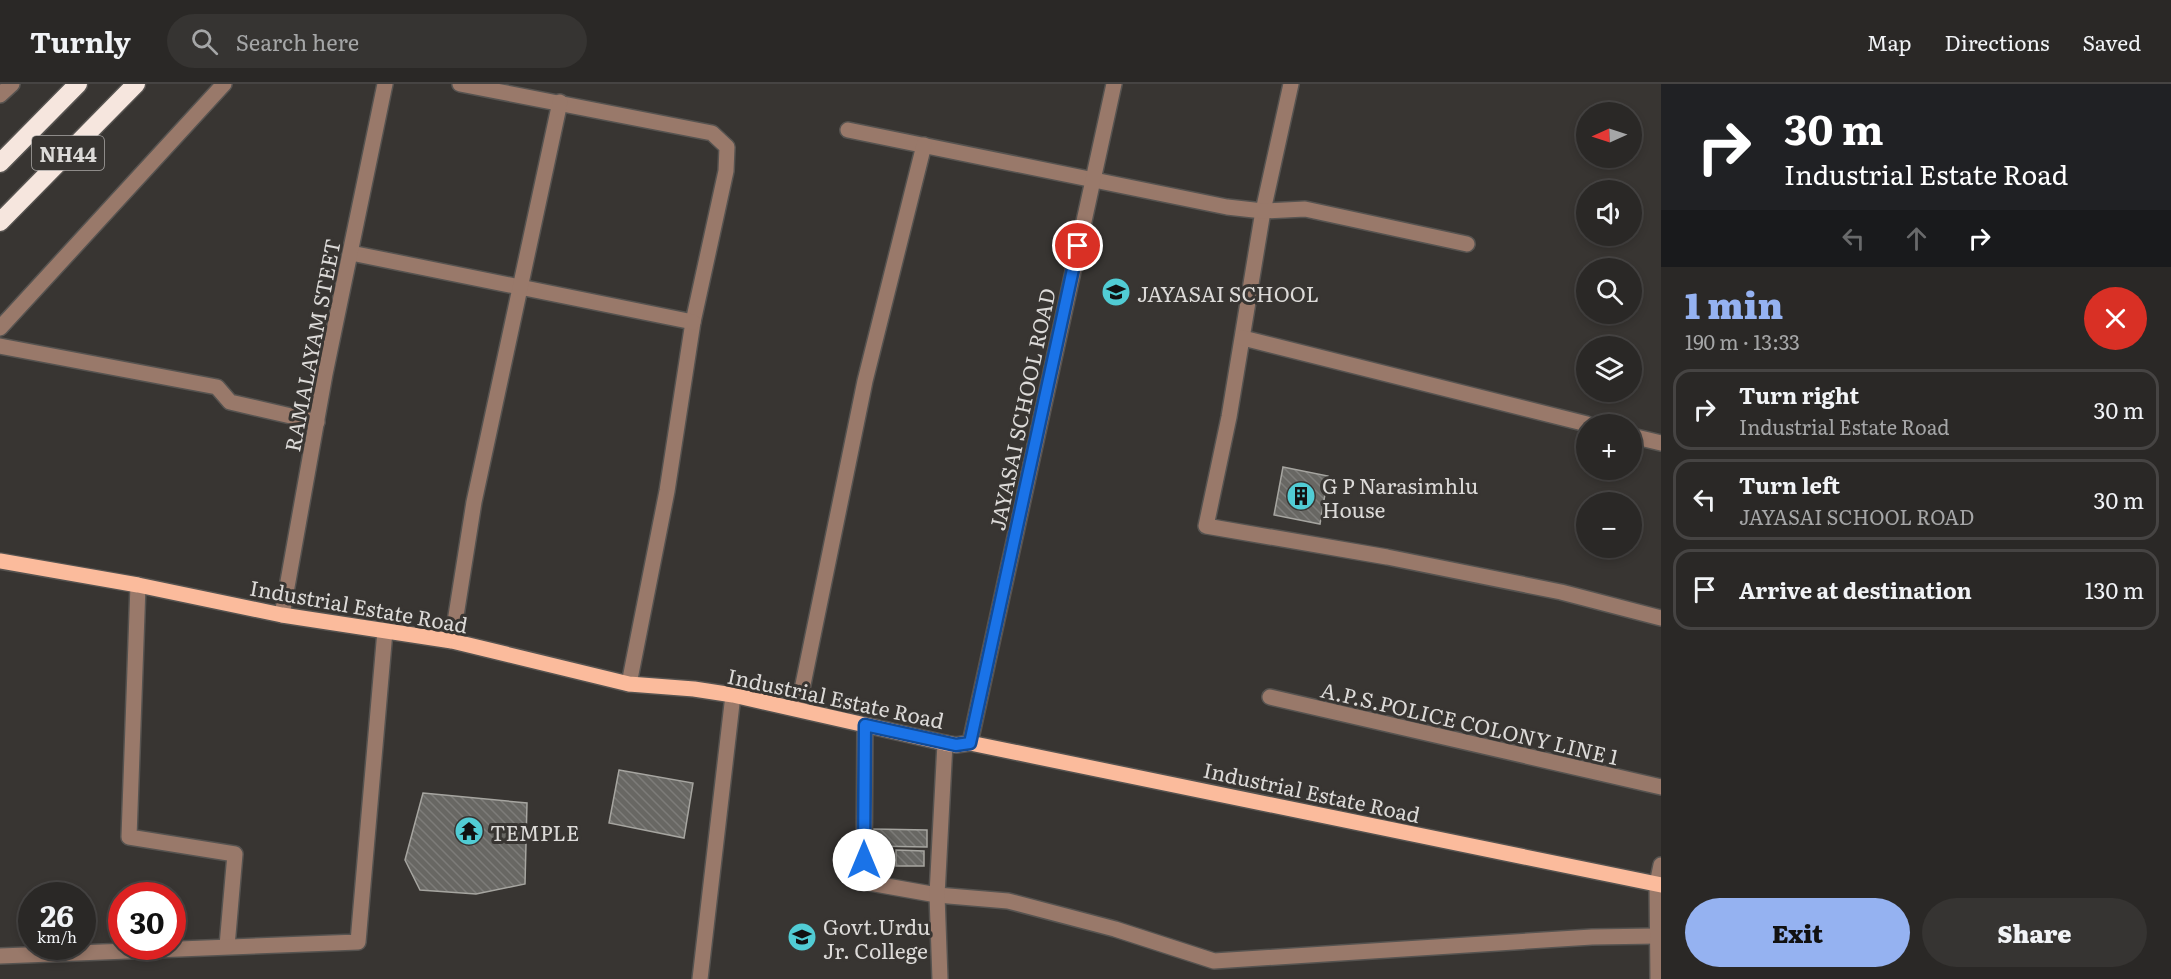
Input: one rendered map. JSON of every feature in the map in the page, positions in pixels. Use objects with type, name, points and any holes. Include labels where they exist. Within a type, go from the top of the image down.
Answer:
[{"type":"highway","name":"NH44","points":[[0,163],[78,84]]},
{"type":"highway","name":"NH44","points":[[0,222],[136,84]]},
{"type":"main road","name":"Industrial Estate Road","points":[[0,561],[138,585],[282,615],[452,641],[629,684],[694,689],[733,695],[945,743],[956,745],[970,743],[1659,884]]},
{"type":"street","points":[[0,95],[12,84]]},
{"type":"street","points":[[0,328],[224,84]]},
{"type":"street","name":"RAMALAYAM STEET","points":[[282,615],[317,422],[385,84]]},
{"type":"street","points":[[460,84],[560,102],[712,134],[727,147],[726,171],[693,322],[667,491],[629,684]]},
{"type":"street","name":"JAYASAI SCHOOL ROAD","points":[[970,743],[1114,84]]},
{"type":"street","points":[[1291,84],[1263,211],[1229,417],[1206,526],[1399,559],[1561,592],[1661,618]]},
{"type":"street","points":[[452,641],[474,502],[560,102]]},
{"type":"street","points":[[848,130],[1227,207],[1263,211],[1305,208],[1467,244]]},
{"type":"street","points":[[798,708],[866,381],[924,145]]},
{"type":"street","points":[[351,253],[693,322]]},
{"type":"street","points":[[1243,338],[1576,421]]},
{"type":"street","points":[[0,346],[217,387],[230,402],[317,422]]},
{"type":"street","points":[[1642,438],[1661,443]]},
{"type":"street","points":[[138,585],[129,837],[235,854],[227,946]]},
{"type":"street","points":[[0,956],[358,942],[385,631]]},
{"type":"street","points":[[700,979],[733,695]]},
{"type":"street","name":"A.P.S.POLICE COLONY LINE 1","points":[[1270,697],[1661,787]]},
{"type":"street","points":[[865,725],[864,882],[937,895],[1008,901],[1115,929],[1214,961],[1657,936]]},
{"type":"street","points":[[940,979],[937,895],[945,743]]},
{"type":"street","points":[[1658,979],[1657,936],[1661,865]]},
{"type":"building","name":"G P Narasimhlu House","points":[[1283,467],[1328,476],[1320,524],[1274,515]]},
{"type":"building","points":[[619,770],[693,783],[684,838],[609,823]]},
{"type":"building","name":"TEMPLE","points":[[423,793],[527,803],[525,884],[476,894],[420,890],[405,860]]},
{"type":"building","points":[[873,829],[927,830],[927,847],[873,846]]},
{"type":"building","points":[[896,850],[924,851],[924,866],[896,866]]},
{"type":"building","points":[[871,852],[891,852],[891,867],[871,867]]},
{"type":"place","name":"JAYASAI SCHOOL","points":[[1116,292]]},
{"type":"place","name":"G P Narasimhlu House","points":[[1301,496]]},
{"type":"place","name":"TEMPLE","points":[[469,831]]},
{"type":"place","name":"Govt.Urdu Jr. College","points":[[802,937]]},
{"type":"route","points":[[864,860],[865,725],[956,745],[970,743],[1078,246]]}]
